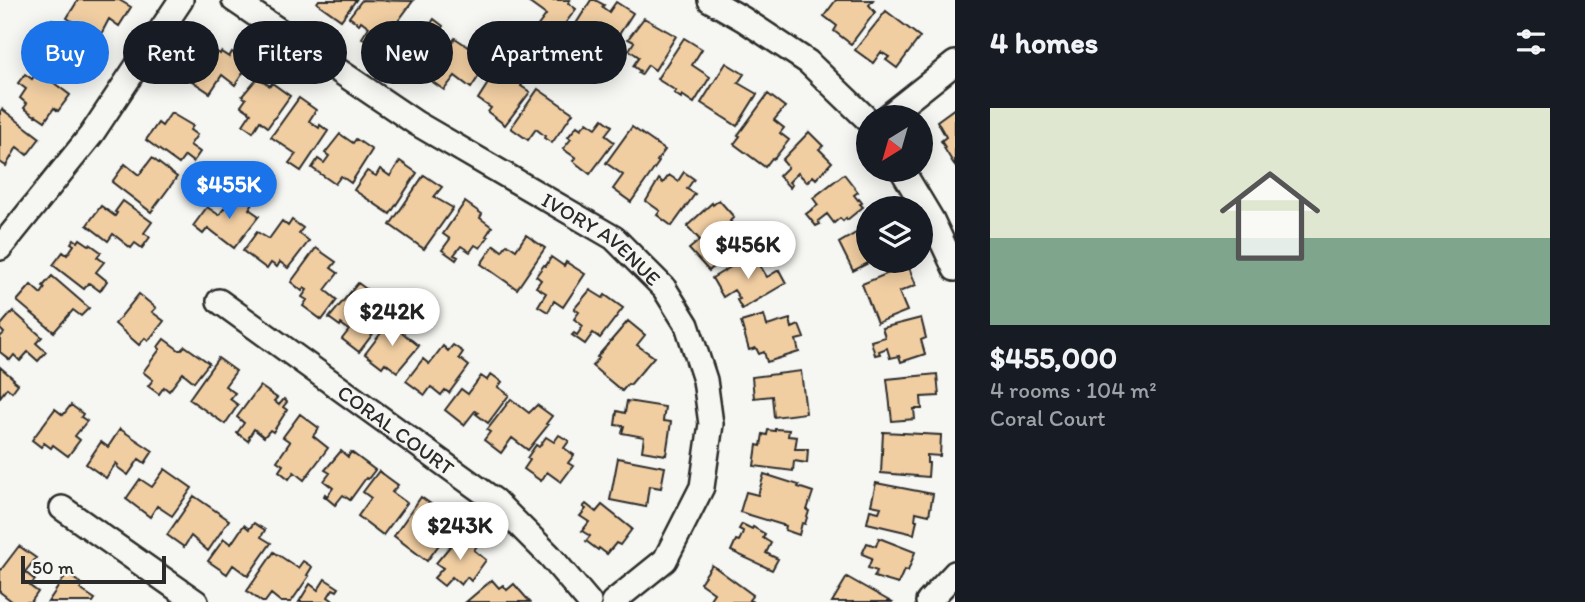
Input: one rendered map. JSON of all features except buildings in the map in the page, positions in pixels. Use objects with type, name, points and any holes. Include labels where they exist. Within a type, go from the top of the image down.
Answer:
[{"type":"street","points":[[0,248],[91,135],[181,0]]},
{"type":"street","name":"IVORY AVENUE","points":[[234,0],[416,123],[614,238],[664,288],[687,326],[705,380],[711,424],[702,486],[665,560],[613,602]]},
{"type":"street","points":[[710,0],[808,62],[856,108]]},
{"type":"street","points":[[902,105],[955,63]]},
{"type":"street","points":[[909,182],[932,220],[955,269]]},
{"type":"street","name":"CORAL COURT","points":[[219,300],[494,500],[550,556],[589,602]]},
{"type":"street","points":[[62,508],[196,602]]},
{"type":"street","points":[[928,602],[955,573]]}]
